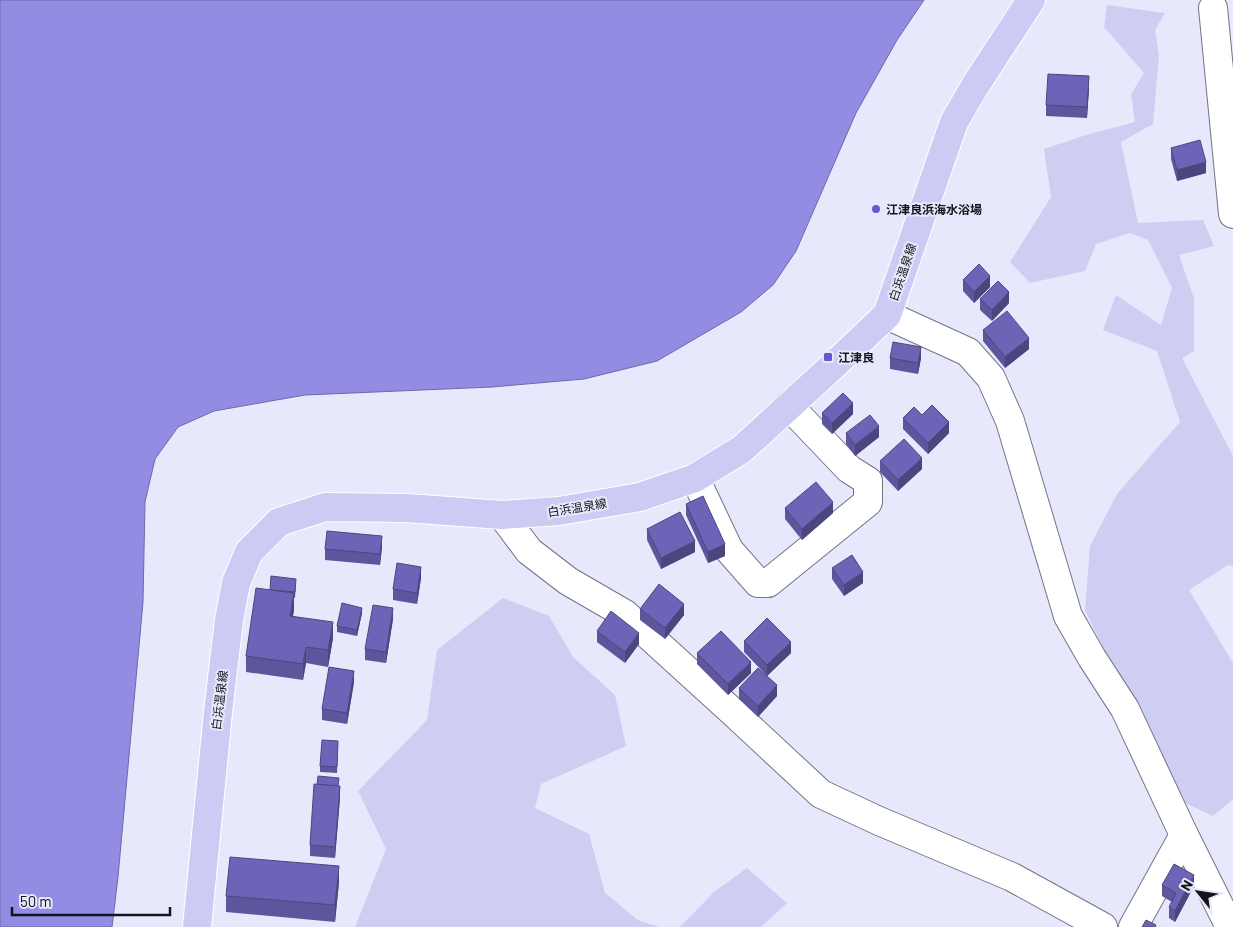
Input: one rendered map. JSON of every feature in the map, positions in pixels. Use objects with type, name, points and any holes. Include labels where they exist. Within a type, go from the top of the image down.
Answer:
[{"type":"main road","name":"白浜温泉線","points":[[197,927],[229,620],[236,583],[248,552],[279,522],[326,507],[408,508],[502,515],[559,511],[640,496],[695,478],[742,449],[887,315],[954,122],[974,86],[1031,0]]},
{"type":"street","points":[[1214,9],[1233,214]]},
{"type":"street","points":[[887,315],[968,352],[991,378],[1010,421],[1068,616],[1125,709],[1184,835],[1230,927]]},
{"type":"street","points":[[695,478],[729,550],[758,582],[768,583],[868,502],[868,481],[849,469],[789,406]]},
{"type":"street","points":[[502,515],[529,551],[568,581],[625,614],[821,794],[1012,877],[1103,927]]},
{"type":"street","points":[[1133,927],[1184,835]]},
{"type":"shaded area","points":[[0,0],[924,0],[897,40],[856,113],[796,251],[773,285],[741,312],[657,361],[584,379],[492,387],[305,395],[214,411],[178,427],[155,459],[145,502],[143,602],[112,927],[0,927]]},
{"type":"shaded area","points":[[1107,5],[1165,13],[1155,30],[1159,56],[1153,124],[1121,142],[1138,223],[1203,220],[1214,246],[1179,255],[1194,298],[1194,351],[1182,358],[1233,456],[1233,566],[1228,565],[1189,590],[1233,663],[1233,799],[1213,816],[1183,802],[1118,678],[1085,610],[1090,546],[1117,494],[1180,422],[1157,351],[1103,330],[1116,295],[1161,325],[1172,288],[1148,240],[1130,233],[1096,244],[1085,271],[1030,283],[1010,262],[1051,197],[1044,149],[1135,122],[1131,94],[1144,73],[1104,27]]},
{"type":"shaded area","points":[[503,598],[549,616],[573,657],[615,695],[626,746],[541,784],[535,808],[589,834],[605,893],[638,920],[660,927],[355,927],[386,849],[358,791],[427,720],[437,650]]},
{"type":"shaded area","points":[[747,868],[787,903],[761,927],[680,927],[714,892]]},
{"type":"building","points":[[1048,74],[1089,76],[1087,107],[1046,105]]},
{"type":"building","points":[[1200,140],[1206,162],[1177,170],[1171,148]]},
{"type":"building","points":[[979,264],[990,276],[974,292],[963,280]]},
{"type":"building","points":[[998,281],[1009,292],[992,310],[980,299]]},
{"type":"building","points":[[1007,311],[1029,338],[1005,357],[983,330]]},
{"type":"building","points":[[893,342],[921,347],[918,363],[890,358]]},
{"type":"building","points":[[843,393],[853,403],[832,423],[822,413]]},
{"type":"building","points":[[932,405],[949,422],[928,443],[903,418],[914,407],[922,415]]},
{"type":"building","points":[[870,415],[879,426],[855,445],[846,433]]},
{"type":"building","points":[[904,439],[922,458],[898,480],[880,461]]},
{"type":"building","points":[[816,482],[833,502],[802,529],[785,508]]},
{"type":"building","points":[[703,496],[725,544],[708,552],[686,504]]},
{"type":"building","points":[[680,512],[695,541],[661,558],[647,529]]},
{"type":"building","points":[[327,531],[382,536],[380,554],[325,549]]},
{"type":"building","points":[[852,555],[863,572],[844,585],[832,568]]},
{"type":"building","points":[[397,563],[421,567],[417,593],[393,589]]},
{"type":"building","points":[[271,576],[296,579],[295,592],[270,590]]},
{"type":"building","points":[[659,584],[684,604],[665,628],[640,609]]},
{"type":"building","points":[[256,588],[294,593],[290,616],[333,622],[328,650],[306,647],[303,664],[246,656]]},
{"type":"building","points":[[342,603],[362,608],[357,630],[337,626]]},
{"type":"building","points":[[373,605],[393,608],[386,652],[365,649]]},
{"type":"building","points":[[611,611],[639,633],[625,652],[597,631]]},
{"type":"building","points":[[767,618],[791,642],[767,665],[744,641]]},
{"type":"building","points":[[721,631],[751,662],[728,684],[697,653]]},
{"type":"building","points":[[329,667],[354,671],[347,713],[322,709]]},
{"type":"building","points":[[758,668],[777,685],[758,706],[739,688]]},
{"type":"building","points":[[322,740],[338,741],[337,767],[320,766]]},
{"type":"building","points":[[318,776],[339,778],[338,786],[317,785]]},
{"type":"building","points":[[314,784],[340,786],[335,847],[310,845]]},
{"type":"building","points":[[230,857],[339,866],[335,905],[226,896]]},
{"type":"building","points":[[1174,864],[1194,875],[1175,911],[1169,907],[1176,893],[1162,885]]},
{"type":"building","points":[[1146,920],[1156,925],[1155,927],[1142,927]]},
{"type":"place","name":"江津良浜海水浴場","points":[[876,209]]},
{"type":"place","name":"江津良","points":[[828,357]]}]
